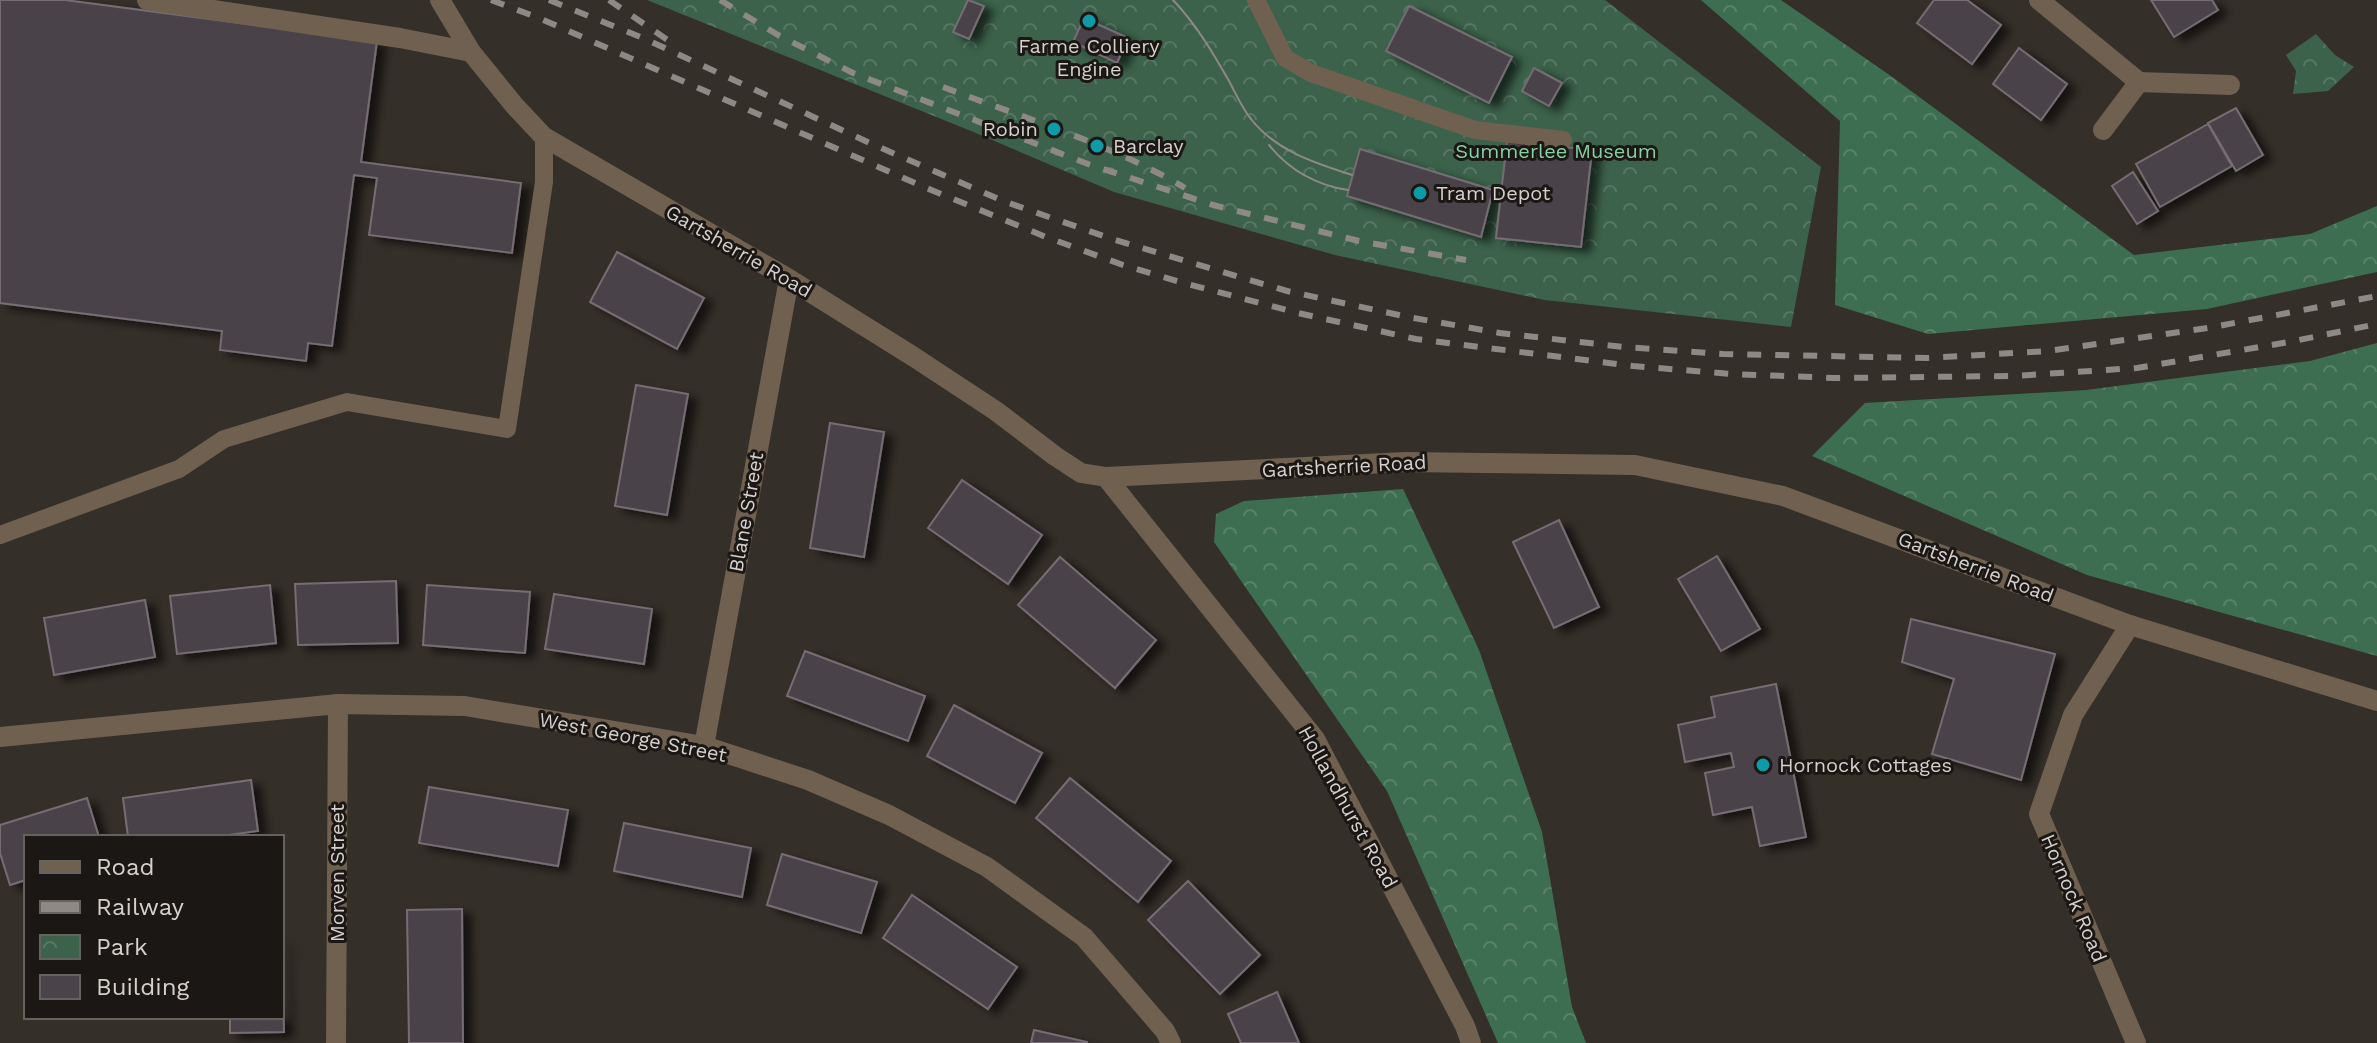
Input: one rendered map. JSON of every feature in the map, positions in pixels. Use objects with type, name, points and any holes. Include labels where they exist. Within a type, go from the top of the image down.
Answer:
[{"type":"street","points":[[147,0],[400,38],[471,52]]},
{"type":"street","name":"Gartsherrie Road","points":[[440,0],[471,52],[544,137],[789,279],[996,411],[1081,473],[1106,477],[1405,462],[1635,465],[1783,496],[2130,625],[2377,701]]},
{"type":"street","points":[[2039,0],[2139,82],[2230,85]]},
{"type":"street","points":[[2103,130],[2139,82]]},
{"type":"street","name":"Blane Street","points":[[704,746],[789,279]]},
{"type":"street","name":"Hollandhurst Road","points":[[1106,477],[1315,739],[1465,1026],[1471,1043]]},
{"type":"street","name":"Hornock Road","points":[[2130,625],[2073,715],[2039,814],[2136,1043]]},
{"type":"street","name":"West George Street","points":[[0,737],[338,704],[465,706],[704,746],[808,780],[889,815],[987,867],[1084,937],[1165,1031],[1171,1043]]},
{"type":"street","name":"Morven Street","points":[[336,1043],[338,704]]},
{"type":"lane","points":[[1256,0],[1285,58],[1311,73],[1475,130],[1563,140]]},
{"type":"lane","points":[[0,535],[179,469],[224,439],[347,402],[507,429],[544,182],[544,137]]},
{"type":"green space","name":"Summerlee Museum","points":[[647,0],[1605,0],[1821,167],[1791,327],[1545,300],[1335,255],[1114,192]]},
{"type":"green space","points":[[1701,0],[1781,0],[1888,74],[2134,255],[2310,234],[2377,206],[2377,272],[2207,309],[1928,334],[1835,305],[1840,121]]},
{"type":"green space","points":[[2316,34],[2335,55],[2354,67],[2328,91],[2293,94],[2296,71],[2286,55]]},
{"type":"green space","points":[[2377,343],[2377,656],[2087,575],[1812,456],[1865,403],[2086,390],[2310,361]]},
{"type":"green space","points":[[1403,489],[1479,650],[1542,832],[1572,1007],[1586,1043],[1498,1043],[1387,791],[1214,542],[1216,514],[1244,501]]},
{"type":"building","points":[[0,0],[65,0],[377,41],[361,162],[521,183],[512,253],[369,235],[377,178],[354,175],[332,346],[308,343],[306,361],[220,350],[222,331],[0,303]]},
{"type":"building","points":[[968,0],[984,6],[969,39],[953,32]]},
{"type":"building","points":[[1934,0],[1967,0],[2001,25],[1972,64],[1917,23]]},
{"type":"building","points":[[2151,0],[2212,0],[2218,10],[2174,37]]},
{"type":"building","points":[[1409,6],[1512,57],[1489,103],[1386,51]]},
{"type":"building","points":[[1084,18],[1128,38],[1117,63],[1073,42]]},
{"type":"building","points":[[2019,48],[2067,84],[2041,120],[1993,84]]},
{"type":"building","points":[[1534,68],[1562,83],[1549,106],[1522,91]]},
{"type":"building","points":[[2236,108],[2263,155],[2236,171],[2208,123]]},
{"type":"building","points":[[2208,124],[2232,166],[2160,207],[2136,164]]},
{"type":"building","points":[[1507,141],[1592,150],[1581,247],[1496,238]]},
{"type":"building","name":"Tram Depot","points":[[1360,149],[1493,190],[1481,237],[1347,196]]},
{"type":"building","points":[[2133,172],[2158,211],[2137,224],[2112,186]]},
{"type":"building","points":[[617,252],[704,298],[677,349],[590,302]]},
{"type":"building","points":[[636,385],[688,394],[667,515],[615,506]]},
{"type":"building","points":[[830,423],[884,432],[864,557],[810,548]]},
{"type":"building","points":[[962,480],[1042,535],[1008,584],[928,528]]},
{"type":"building","points":[[1559,520],[1599,607],[1554,628],[1513,542]]},
{"type":"building","points":[[1717,556],[1760,629],[1721,651],[1678,579]]},
{"type":"building","points":[[1060,557],[1156,640],[1115,688],[1018,605]]},
{"type":"building","points":[[396,581],[398,643],[298,645],[295,584]]},
{"type":"building","points":[[270,585],[276,643],[177,654],[170,596]]},
{"type":"building","points":[[427,585],[530,592],[525,653],[423,645]]},
{"type":"building","points":[[554,594],[652,609],[644,664],[545,649]]},
{"type":"building","points":[[145,600],[155,657],[54,675],[44,618]]},
{"type":"building","points":[[1911,619],[2055,654],[2021,780],[1932,754],[1954,679],[1902,662]]},
{"type":"building","points":[[805,651],[925,696],[908,741],[787,696]]},
{"type":"building","name":"Hornock Cottages","points":[[1776,684],[1806,837],[1760,846],[1752,807],[1713,815],[1705,773],[1734,767],[1731,753],[1685,762],[1678,725],[1715,717],[1711,697]]},
{"type":"building","points":[[954,705],[1042,753],[1015,803],[927,756]]},
{"type":"building","points":[[1070,778],[1171,861],[1138,902],[1036,818]]},
{"type":"building","points":[[251,780],[258,831],[229,835],[128,835],[123,798]]},
{"type":"building","points":[[429,787],[568,810],[558,866],[419,843]]},
{"type":"building","points":[[87,798],[98,835],[24,835],[24,881],[10,885],[0,853],[0,825]]},
{"type":"building","points":[[624,823],[751,848],[742,897],[614,871]]},
{"type":"building","points":[[782,854],[877,882],[861,933],[767,905]]},
{"type":"building","points":[[1188,881],[1260,955],[1220,994],[1148,920]]},
{"type":"building","points":[[912,895],[1017,967],[988,1009],[883,938]]},
{"type":"building","points":[[462,909],[463,1043],[409,1043],[407,910]]},
{"type":"building","points":[[1277,992],[1299,1043],[1241,1043],[1228,1014]]},
{"type":"building","points":[[230,1019],[284,1019],[284,1032],[230,1033]]},
{"type":"building","points":[[1034,1030],[1087,1042],[1087,1043],[1031,1043]]},
{"type":"tram line","points":[[1173,0],[1204,39],[1245,110],[1261,130],[1284,148],[1352,175]]},
{"type":"tram line","points":[[1269,145],[1304,175],[1325,185],[1348,190]]},
{"type":"railway","points":[[491,0],[1046,237],[1180,282],[1298,313],[1416,339],[1633,366],[1732,374],[1835,378],[2013,376],[2137,368],[2377,324]]},
{"type":"railway","points":[[549,0],[643,38],[1003,201],[1115,240],[1287,291],[1500,333],[1723,354],[1927,358],[2048,351],[2208,328],[2377,296]]},
{"type":"railway","points":[[609,0],[669,41]]},
{"type":"railway","points":[[720,0],[778,35],[853,73],[1088,164],[1213,205],[1359,241],[1466,260]]},
{"type":"railway","points":[[943,87],[1097,145],[1185,188]]},
{"type":"place","name":"Farme Colliery Engine","points":[[1089,21]]},
{"type":"place","name":"Robin","points":[[1054,129]]},
{"type":"place","name":"Barclay","points":[[1097,146]]},
{"type":"place","name":"Tram Depot","points":[[1420,193]]},
{"type":"place","name":"Hornock Cottages","points":[[1763,765]]}]
